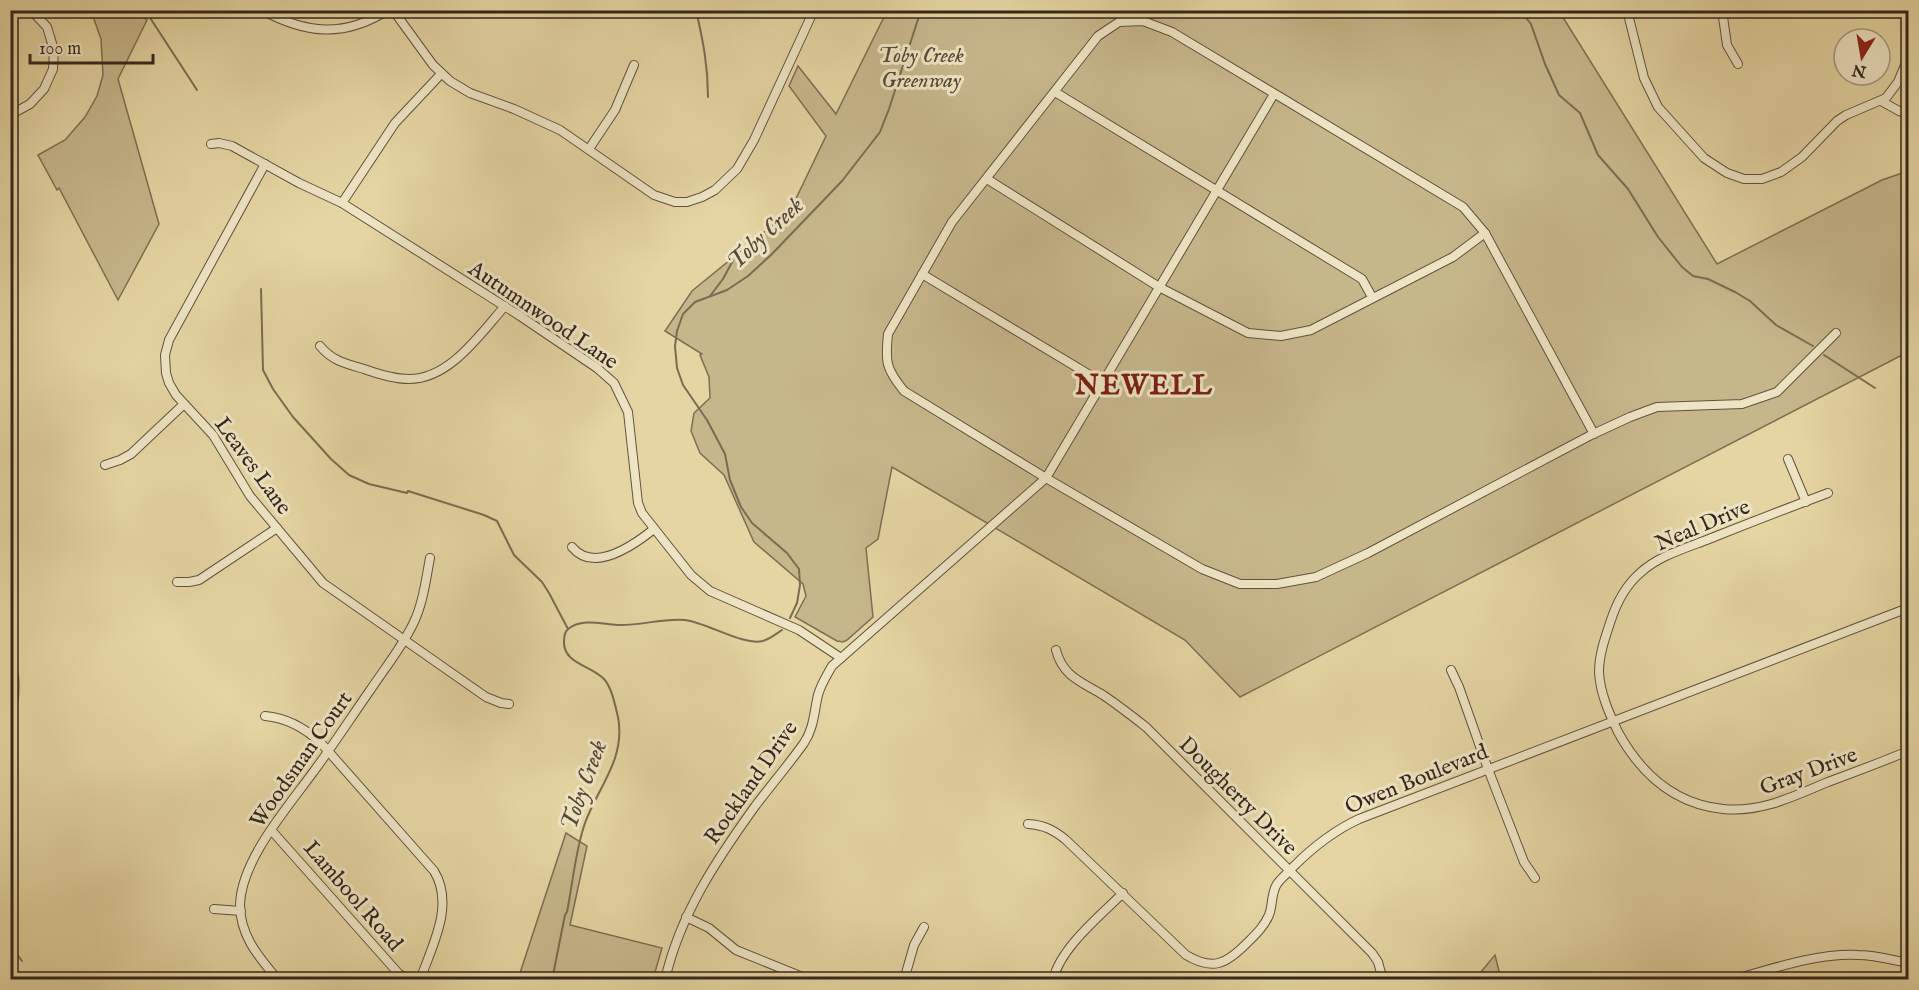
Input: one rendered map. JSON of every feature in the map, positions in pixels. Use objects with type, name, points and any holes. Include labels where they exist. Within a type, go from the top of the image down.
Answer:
[{"type":"street","points":[[10,116],[30,104],[44,88],[53,69],[54,50],[47,27],[31,10]]},
{"type":"street","points":[[262,10],[290,24],[320,30],[334,30],[362,24],[388,10]]},
{"type":"street","points":[[393,10],[441,74],[470,93],[553,126],[654,195],[664,199],[687,202],[715,189],[737,169],[749,150],[814,10]]},
{"type":"street","points":[[1682,10],[1627,11],[1644,78],[1658,106],[1704,158],[1715,167],[1733,176],[1750,180],[1762,179],[1781,172],[1802,157],[1837,121],[1881,101],[1892,91],[1908,58]]},
{"type":"street","points":[[1722,10],[1727,45],[1738,64]]},
{"type":"street","points":[[1594,434],[1485,233],[1463,207],[1172,33],[1143,21],[1119,22],[1098,36],[952,222],[888,333],[886,352],[889,372],[904,391],[1046,478],[1202,569],[1240,584],[1277,584],[1316,577],[1368,553],[1594,434],[1657,407],[1742,404],[1777,392],[1836,333]]},
{"type":"street","points":[[589,149],[615,110],[634,65]]},
{"type":"street","points":[[342,203],[395,123],[441,74]]},
{"type":"street","points":[[1055,92],[1362,279],[1372,297]]},
{"type":"street","name":"Rockland Drive","points":[[665,980],[698,893],[756,805],[805,741],[814,722],[823,681],[832,666],[1046,478],[1274,94]]},
{"type":"street","points":[[1881,101],[1899,111],[1908,112]]},
{"type":"street","name":"Autumnwood Lane","points":[[211,144],[228,144],[342,203],[505,306],[597,368],[614,384],[628,412],[638,503],[642,513],[691,575],[710,591],[799,630],[841,658]]},
{"type":"street","name":"Leaves Lane","points":[[265,164],[169,340],[165,355],[169,383],[184,404],[213,435],[243,486],[323,583],[492,701],[510,704]]},
{"type":"street","points":[[987,179],[1159,287],[1248,333],[1281,336],[1311,330],[1453,257],[1485,233]]},
{"type":"street","points":[[922,274],[1103,383]]},
{"type":"street","points":[[320,346],[337,360],[397,378],[416,379],[429,376],[458,358],[505,306]]},
{"type":"street","points":[[105,465],[131,454],[184,404]]},
{"type":"street","points":[[1788,459],[1806,502]]},
{"type":"street","name":"Neal Drive","points":[[1612,721],[1600,686],[1599,669],[1601,652],[1610,622],[1627,586],[1642,571],[1673,553],[1828,494]]},
{"type":"street","points":[[177,582],[199,580],[277,528]]},
{"type":"street","points":[[572,547],[577,553],[586,557],[612,555],[635,543],[654,529]]},
{"type":"street","name":"Woodsman Court","points":[[278,980],[249,942],[243,927],[241,911],[245,877],[257,852],[404,640],[418,612],[430,558]]},
{"type":"street","name":"Owen Boulevard","points":[[1028,824],[1052,829],[1066,840],[1186,955],[1204,963],[1217,964],[1232,958],[1259,931],[1270,911],[1274,889],[1317,844],[1341,827],[1908,608]]},
{"type":"street","name":"Dougherty Drive","points":[[1056,651],[1061,665],[1068,673],[1118,705],[1146,727],[1290,870],[1372,953],[1378,962],[1383,980]]},
{"type":"street","points":[[1451,670],[1524,862],[1535,878]]},
{"type":"street","points":[[265,716],[286,720],[313,735],[434,871],[440,881],[443,913],[420,980]]},
{"type":"street","name":"Gray Drive","points":[[1612,721],[1636,760],[1653,779],[1688,801],[1724,809],[1741,810],[1772,804],[1908,751]]},
{"type":"street","name":"Lambool Road","points":[[272,831],[399,974],[410,980]]},
{"type":"street","points":[[1053,980],[1056,967],[1064,953],[1123,893]]},
{"type":"street","points":[[214,909],[241,911]]},
{"type":"street","points":[[687,917],[709,928],[736,950],[810,980]]},
{"type":"street","points":[[904,980],[914,945],[924,927]]},
{"type":"street","points":[[1731,980],[1840,955],[1867,956],[1908,963]]},
{"type":"green space","points":[[91,11],[135,11],[147,20],[118,79],[159,224],[118,300],[59,188],[57,190],[38,155],[65,140],[85,117],[97,96],[103,75],[101,39]]},
{"type":"green space","name":"Toby Creek Greenway","points":[[887,11],[1559,11],[1717,264],[1882,180],[1908,171],[1908,352],[1240,697],[1185,640],[892,467],[878,539],[866,548],[873,617],[847,640],[837,641],[795,617],[806,596],[803,584],[754,542],[724,475],[700,453],[691,431],[694,413],[710,398],[709,377],[700,355],[702,354],[665,331],[692,291],[790,211],[826,136],[789,86],[798,66],[836,114]]},
{"type":"green space","points":[[11,650],[19,687],[18,702],[11,705]]},
{"type":"green space","points":[[566,833],[587,846],[570,925],[662,948],[653,979],[518,979]]},
{"type":"green space","points":[[1495,955],[1501,979],[1475,979]]},
{"type":"waterway","points":[[145,10],[197,90]]},
{"type":"waterway","points":[[696,10],[705,53],[708,97]]},
{"type":"waterway","name":"Toby Creek","points":[[790,618],[797,603],[800,585],[799,569],[787,553],[752,523],[741,507],[730,480],[725,454],[707,420],[683,385],[677,368],[675,346],[677,331],[683,314],[695,302],[727,290],[748,276],[771,255],[842,181],[880,132],[921,10]]},
{"type":"waterway","points":[[1520,10],[1531,24],[1559,95],[1580,113],[1598,155],[1628,189],[1658,237],[1682,267],[1693,276],[1708,279],[1750,301],[1776,325],[1813,346]]},
{"type":"waterway","points":[[710,296],[723,279],[738,251]]},
{"type":"waterway","points":[[261,289],[263,370],[293,417],[331,459],[349,475],[369,484],[407,493],[408,491],[497,521],[514,555],[542,582],[568,629]]},
{"type":"waterway","points":[[1824,355],[1875,388]]},
{"type":"waterway","name":"Toby Creek","points":[[552,980],[567,912],[576,856],[590,810],[615,760],[619,732],[618,717],[609,687],[599,674],[568,655],[564,641],[567,630],[585,623],[626,625],[685,620],[755,642],[766,640],[782,630]]},
{"type":"waterway","points":[[10,945],[22,961]]},
{"type":"waterway","points":[[30,972],[34,980]]},
{"type":"district","name":"NEWELL","points":[[1144,384]]}]
